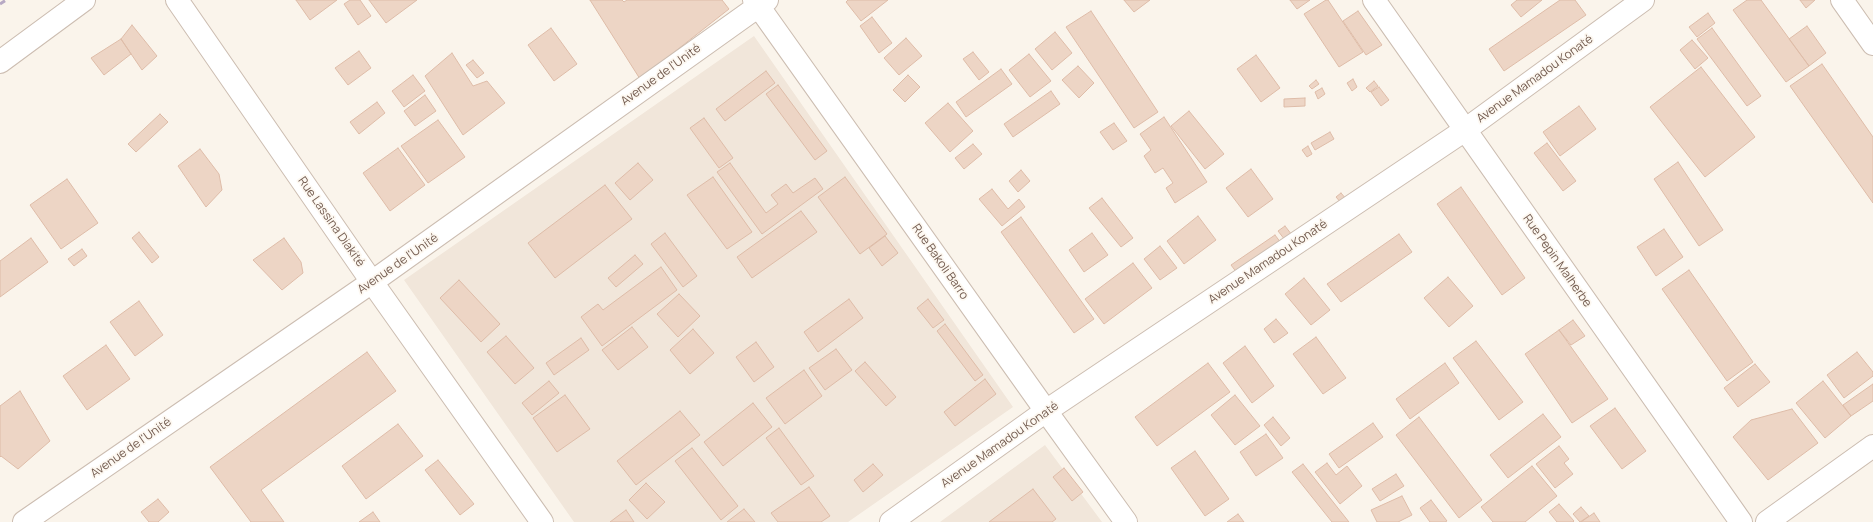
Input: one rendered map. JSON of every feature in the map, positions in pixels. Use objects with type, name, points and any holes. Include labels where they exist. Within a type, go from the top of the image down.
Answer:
[{"type":"street","points":[[0,62],[84,0]]},
{"type":"street","name":"Rue Lassina Diakité","points":[[177,0],[372,282],[542,522]]},
{"type":"street","name":"Rue Pepin Malherbe","points":[[1374,0],[1741,522]]},
{"type":"street","name":"Avenue Mamadou Konaté","points":[[891,522],[1046,411],[1465,130],[1643,0]]},
{"type":"street","points":[[1842,0],[1873,44]]},
{"type":"street","name":"Avenue de l'Unité","points":[[24,522],[372,282],[760,2]]},
{"type":"street","name":"Rue Bakoli Barro","points":[[760,2],[1046,411],[1126,522]]},
{"type":"street","points":[[1768,522],[1873,446]]},
{"type":"shaded area","points":[[754,36],[1013,407],[848,522],[574,522],[404,280]]},
{"type":"shaded area","points":[[1045,445],[1102,522],[940,522]]},
{"type":"building","points":[[296,0],[337,0],[310,20]]},
{"type":"building","points":[[350,0],[360,0],[371,16],[358,25],[344,4]]},
{"type":"building","points":[[369,0],[417,0],[386,23]]},
{"type":"building","points":[[590,0],[622,0],[624,2],[627,0],[722,0],[729,9],[640,79]]},
{"type":"building","points":[[848,0],[888,0],[861,21],[846,2]]},
{"type":"building","points":[[1124,0],[1150,0],[1134,12]]},
{"type":"building","points":[[1290,0],[1310,0],[1297,9]]},
{"type":"building","points":[[1328,0],[1363,52],[1339,67],[1304,14]]},
{"type":"building","points":[[1517,0],[1542,0],[1521,17],[1511,5]]},
{"type":"building","points":[[1560,0],[1575,0],[1586,15],[1504,71],[1489,49]]},
{"type":"building","points":[[1747,0],[1761,0],[1809,66],[1786,82],[1733,10]]},
{"type":"building","points":[[1800,0],[1815,0],[1806,8]]},
{"type":"building","points":[[1091,11],[1158,112],[1134,128],[1066,27]]},
{"type":"building","points":[[1358,11],[1382,45],[1366,55],[1343,21]]},
{"type":"building","points":[[1708,13],[1715,23],[1697,37],[1689,27]]},
{"type":"building","points":[[872,17],[892,43],[879,53],[860,26]]},
{"type":"building","points":[[132,25],[157,56],[142,70],[121,39]]},
{"type":"building","points":[[1807,26],[1826,53],[1809,66],[1789,39]]},
{"type":"building","points":[[551,28],[577,64],[554,81],[528,45]]},
{"type":"building","points":[[1712,28],[1761,96],[1747,106],[1697,39]]},
{"type":"building","points":[[1055,32],[1072,53],[1052,70],[1035,49]]},
{"type":"building","points":[[906,38],[922,56],[899,75],[884,58]]},
{"type":"building","points":[[121,39],[131,54],[104,75],[91,58]]},
{"type":"building","points":[[1692,40],[1708,58],[1695,69],[1680,50]]},
{"type":"building","points":[[359,51],[371,68],[348,85],[335,68]]},
{"type":"building","points":[[973,52],[989,72],[979,80],[963,59]]},
{"type":"building","points":[[452,53],[473,86],[487,81],[505,103],[463,135],[425,76]]},
{"type":"building","points":[[1029,54],[1051,81],[1030,97],[1009,70]]},
{"type":"building","points":[[1256,55],[1280,88],[1261,102],[1237,69]]},
{"type":"building","points":[[473,60],[484,73],[477,78],[466,65]]},
{"type":"building","points":[[1822,64],[1873,137],[1873,203],[1790,86]]},
{"type":"building","points":[[1078,66],[1094,83],[1079,98],[1062,80]]},
{"type":"building","points":[[1701,67],[1755,137],[1705,177],[1650,107]]},
{"type":"building","points":[[1001,69],[1012,84],[966,117],[956,102]]},
{"type":"building","points":[[766,71],[775,83],[725,121],[716,109]]},
{"type":"building","points":[[413,75],[425,91],[404,107],[392,91]]},
{"type":"building","points":[[908,75],[920,87],[905,102],[893,90]]},
{"type":"building","points":[[1353,79],[1357,87],[1352,91],[1347,83]]},
{"type":"building","points":[[1316,80],[1319,84],[1312,89],[1309,86]]},
{"type":"building","points":[[1374,81],[1378,86],[1370,92],[1366,88]]},
{"type":"building","points":[[778,85],[827,151],[815,160],[766,94]]},
{"type":"building","points":[[1379,87],[1389,100],[1381,106],[1371,92]]},
{"type":"building","points":[[1322,88],[1325,94],[1318,99],[1315,92]]},
{"type":"building","points":[[1051,91],[1060,104],[1013,137],[1004,124]]},
{"type":"building","points":[[425,95],[436,111],[415,126],[404,111]]},
{"type":"building","points":[[1305,98],[1305,106],[1284,107],[1284,99]]},
{"type":"building","points":[[377,102],[385,113],[359,134],[350,122]]},
{"type":"building","points":[[948,103],[973,131],[950,152],[925,123]]},
{"type":"building","points":[[1579,106],[1596,129],[1560,156],[1543,132]]},
{"type":"building","points":[[1189,111],[1224,154],[1205,169],[1171,126]]},
{"type":"building","points":[[160,114],[168,122],[136,152],[128,144]]},
{"type":"building","points":[[1164,117],[1207,182],[1175,203],[1166,188],[1173,183],[1163,168],[1155,173],[1144,156],[1151,150],[1140,134]]},
{"type":"building","points":[[704,118],[733,158],[719,168],[690,128]]},
{"type":"building","points":[[438,120],[465,157],[428,183],[401,146]]},
{"type":"building","points":[[1114,123],[1127,141],[1113,150],[1100,132]]},
{"type":"building","points":[[1330,132],[1334,139],[1315,150],[1311,143]]},
{"type":"building","points":[[1547,143],[1576,181],[1563,191],[1534,153]]},
{"type":"building","points":[[973,144],[982,154],[964,169],[955,158]]},
{"type":"building","points":[[1308,146],[1312,154],[1307,157],[1302,150]]},
{"type":"building","points":[[398,148],[425,185],[390,211],[363,173]]},
{"type":"building","points":[[200,149],[219,174],[222,190],[206,207],[178,166]]},
{"type":"building","points":[[1678,162],[1723,230],[1699,246],[1654,179]]},
{"type":"building","points":[[638,163],[653,180],[630,200],[615,183]]},
{"type":"building","points":[[730,163],[766,213],[778,204],[771,195],[786,184],[793,193],[815,178],[823,189],[762,234],[717,172]]},
{"type":"building","points":[[1251,169],[1273,199],[1248,217],[1226,188]]},
{"type":"building","points":[[1021,170],[1030,181],[1018,192],[1009,181]]},
{"type":"building","points":[[713,177],[752,232],[727,249],[687,195]]},
{"type":"building","points":[[845,177],[887,234],[860,254],[818,197]]},
{"type":"building","points":[[67,179],[98,223],[61,249],[30,205]]},
{"type":"building","points":[[605,185],[632,219],[555,278],[528,243]]},
{"type":"building","points":[[1461,187],[1525,278],[1502,295],[1437,204]]},
{"type":"building","points":[[992,189],[1008,209],[1019,199],[1025,207],[1002,226],[979,199]]},
{"type":"building","points":[[1341,193],[1347,200],[1342,204],[1336,197]]},
{"type":"building","points":[[1102,198],[1133,238],[1121,247],[1089,208]]},
{"type":"building","points":[[801,211],[817,232],[752,278],[737,257]]},
{"type":"building","points":[[1198,216],[1216,240],[1184,264],[1167,241]]},
{"type":"building","points":[[1021,217],[1094,319],[1074,333],[1001,232]]},
{"type":"building","points":[[1285,226],[1292,235],[1285,240],[1278,231]]},
{"type":"building","points":[[1664,229],[1683,257],[1656,276],[1637,247]]},
{"type":"building","points":[[139,232],[159,257],[152,263],[132,238]]},
{"type":"building","points":[[665,233],[697,276],[683,287],[651,244]]},
{"type":"building","points":[[1092,233],[1108,255],[1084,272],[1069,250]]},
{"type":"building","points":[[1399,234],[1412,252],[1341,302],[1327,284]]},
{"type":"building","points":[[1275,235],[1281,243],[1237,273],[1231,265]]},
{"type":"building","points":[[885,236],[898,253],[882,266],[869,248]]},
{"type":"building","points":[[31,238],[48,262],[0,297],[0,261]]},
{"type":"building","points":[[284,238],[301,262],[303,273],[282,290],[253,260]]},
{"type":"building","points":[[1160,246],[1177,268],[1160,280],[1144,259]]},
{"type":"building","points":[[82,249],[87,256],[74,266],[68,259]]},
{"type":"building","points":[[635,255],[643,264],[616,287],[608,278]]},
{"type":"building","points":[[1133,263],[1152,288],[1104,324],[1085,299]]},
{"type":"building","points":[[661,267],[677,290],[602,346],[581,317],[598,304],[603,310]]},
{"type":"building","points":[[1689,270],[1753,362],[1727,381],[1662,289]]},
{"type":"building","points":[[1448,277],[1473,306],[1449,327],[1424,298]]},
{"type":"building","points":[[1304,278],[1330,310],[1311,325],[1285,294]]},
{"type":"building","points":[[459,280],[500,324],[481,342],[440,298]]},
{"type":"building","points":[[679,294],[700,316],[678,337],[657,314]]},
{"type":"building","points":[[849,299],[863,318],[818,352],[804,332]]},
{"type":"building","points":[[928,299],[944,320],[933,328],[917,308]]},
{"type":"building","points":[[139,301],[163,335],[135,356],[110,322]]},
{"type":"building","points":[[1276,319],[1288,333],[1274,343],[1264,329]]},
{"type":"building","points":[[1573,320],[1585,336],[1571,345],[1559,330]]},
{"type":"building","points":[[945,324],[983,375],[975,381],[937,331]]},
{"type":"building","points":[[632,327],[648,347],[618,370],[602,350]]},
{"type":"building","points":[[693,329],[714,353],[690,374],[670,350]]},
{"type":"building","points":[[1559,330],[1608,399],[1572,423],[1525,354]]},
{"type":"building","points":[[506,336],[534,368],[515,384],[487,352]]},
{"type":"building","points":[[1316,337],[1346,378],[1323,394],[1293,354]]},
{"type":"building","points":[[581,338],[589,350],[554,375],[546,363]]},
{"type":"building","points":[[1476,341],[1523,402],[1499,420],[1453,358]]},
{"type":"building","points":[[756,342],[774,367],[754,382],[736,357]]},
{"type":"building","points":[[106,345],[130,379],[87,410],[63,376]]},
{"type":"building","points":[[1245,346],[1274,386],[1252,403],[1223,363]]},
{"type":"building","points":[[836,349],[852,370],[825,390],[809,368]]},
{"type":"building","points":[[367,352],[396,391],[261,490],[284,522],[251,522],[210,467]]},
{"type":"building","points":[[1857,352],[1873,372],[1873,376],[1844,398],[1827,375]]},
{"type":"building","points":[[865,362],[896,397],[886,406],[855,371]]},
{"type":"building","points":[[1208,363],[1230,392],[1157,446],[1135,417]]},
{"type":"building","points":[[1445,363],[1459,383],[1410,419],[1396,399]]},
{"type":"building","points":[[1755,364],[1770,382],[1738,407],[1724,388]]},
{"type":"building","points":[[804,370],[822,396],[785,424],[766,398]]},
{"type":"building","points":[[985,379],[996,394],[955,426],[944,412]]},
{"type":"building","points":[[549,381],[559,393],[532,415],[522,403]]},
{"type":"building","points":[[1823,381],[1851,416],[1825,438],[1796,403]]},
{"type":"building","points":[[1873,384],[1873,401],[1851,416],[1843,405]]},
{"type":"building","points":[[20,391],[50,441],[18,469],[1,456],[0,457],[0,406]]},
{"type":"building","points":[[565,395],[590,429],[557,452],[533,418]]},
{"type":"building","points":[[1235,395],[1260,426],[1235,445],[1211,415]]},
{"type":"building","points":[[753,403],[772,427],[723,466],[704,442]]},
{"type":"building","points":[[1615,408],[1646,451],[1622,469],[1590,426]]},
{"type":"building","points":[[1792,409],[1818,443],[1768,480],[1733,437],[1751,420]]},
{"type":"building","points":[[680,411],[700,435],[636,485],[617,461]]},
{"type":"building","points":[[1543,414],[1561,437],[1508,478],[1490,455]]},
{"type":"building","points":[[1273,417],[1290,438],[1281,446],[1264,425]]},
{"type":"building","points":[[1419,417],[1482,500],[1459,518],[1396,435]]},
{"type":"building","points":[[1373,423],[1383,437],[1339,468],[1329,454]]},
{"type":"building","points":[[398,424],[423,456],[366,499],[342,466]]},
{"type":"building","points":[[779,428],[814,476],[801,485],[766,438]]},
{"type":"building","points":[[1266,434],[1283,458],[1256,476],[1240,452]]},
{"type":"building","points":[[1559,446],[1569,459],[1564,463],[1573,474],[1555,488],[1536,464]]},
{"type":"building","points":[[692,448],[738,506],[721,520],[675,461]]},
{"type":"building","points":[[1195,451],[1229,499],[1205,516],[1171,468]]},
{"type":"building","points":[[438,460],[474,504],[460,515],[425,470]]},
{"type":"building","points":[[1327,463],[1336,475],[1347,466],[1362,486],[1340,504],[1315,472]]},
{"type":"building","points":[[873,464],[883,475],[863,492],[854,480]]},
{"type":"building","points":[[1303,464],[1349,522],[1332,522],[1292,472]]},
{"type":"building","points":[[1532,466],[1557,496],[1525,522],[1493,522],[1481,507]]},
{"type":"building","points":[[1064,468],[1083,492],[1072,501],[1053,477]]},
{"type":"building","points":[[1396,474],[1404,486],[1380,501],[1372,489]]},
{"type":"building","points":[[646,483],[665,502],[647,519],[629,500]]},
{"type":"building","points":[[809,487],[830,516],[821,522],[778,522],[771,513]]},
{"type":"building","points":[[1033,489],[1056,519],[1052,522],[989,522]]},
{"type":"building","points":[[1402,496],[1412,515],[1398,522],[1377,522],[1371,510]]},
{"type":"building","points":[[158,499],[169,512],[158,522],[149,522],[141,512]]},
{"type":"building","points":[[1431,500],[1447,521],[1430,522],[1420,508]]},
{"type":"building","points":[[1559,504],[1574,521],[1573,522],[1557,522],[1549,512]]},
{"type":"building","points":[[1581,507],[1589,516],[1580,522],[1573,514]]},
{"type":"building","points":[[744,509],[755,522],[727,522]]},
{"type":"building","points":[[626,510],[634,522],[610,522]]},
{"type":"building","points":[[373,512],[380,522],[359,522]]},
{"type":"building","points":[[1594,513],[1600,522],[1581,522]]},
{"type":"building","points":[[1238,514],[1244,522],[1227,522]]},
{"type":"railway","points":[[0,4],[6,0]]}]
